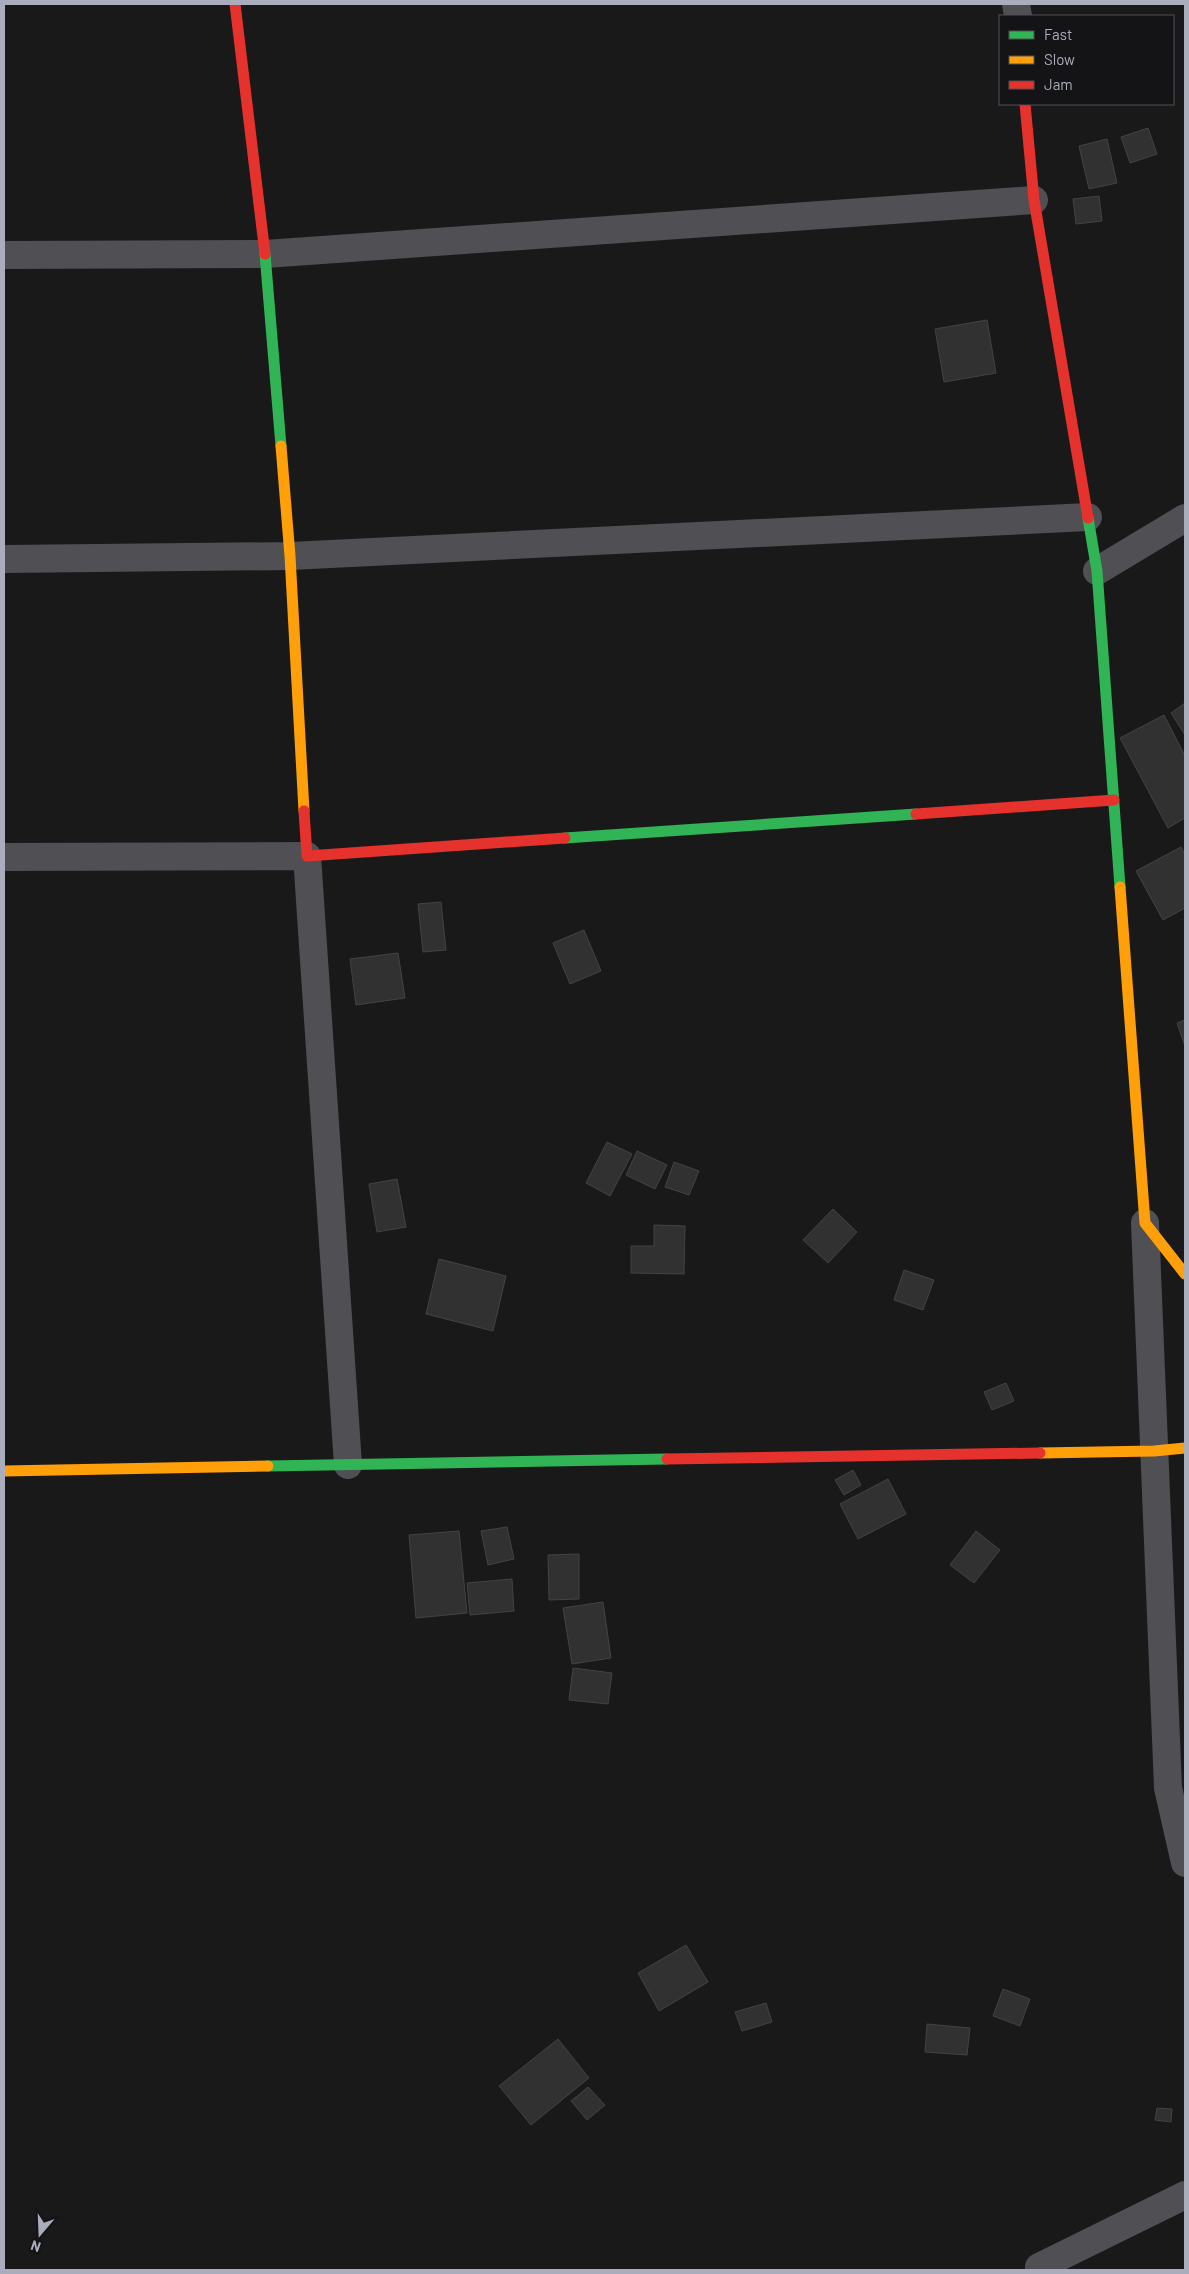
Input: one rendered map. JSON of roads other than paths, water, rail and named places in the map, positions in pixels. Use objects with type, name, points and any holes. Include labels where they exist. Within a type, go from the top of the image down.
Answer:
[{"type":"street","points":[[235,4],[265,254],[290,556],[307,856],[348,1465]]},
{"type":"street","points":[[1026,105],[1034,200],[1097,571],[1145,1223],[1168,1788],[1185,1863]]},
{"type":"street","points":[[4,254],[265,254],[1034,200]]},
{"type":"street","points":[[4,559],[290,556],[1088,517]]},
{"type":"street","points":[[1097,571],[1185,518]]},
{"type":"street","points":[[4,857],[307,856],[1114,800]]},
{"type":"street","points":[[1145,1223],[1185,1274]]},
{"type":"street","points":[[4,1471],[1154,1451],[1185,1448]]},
{"type":"street","points":[[1039,2268],[1185,2195]]}]
